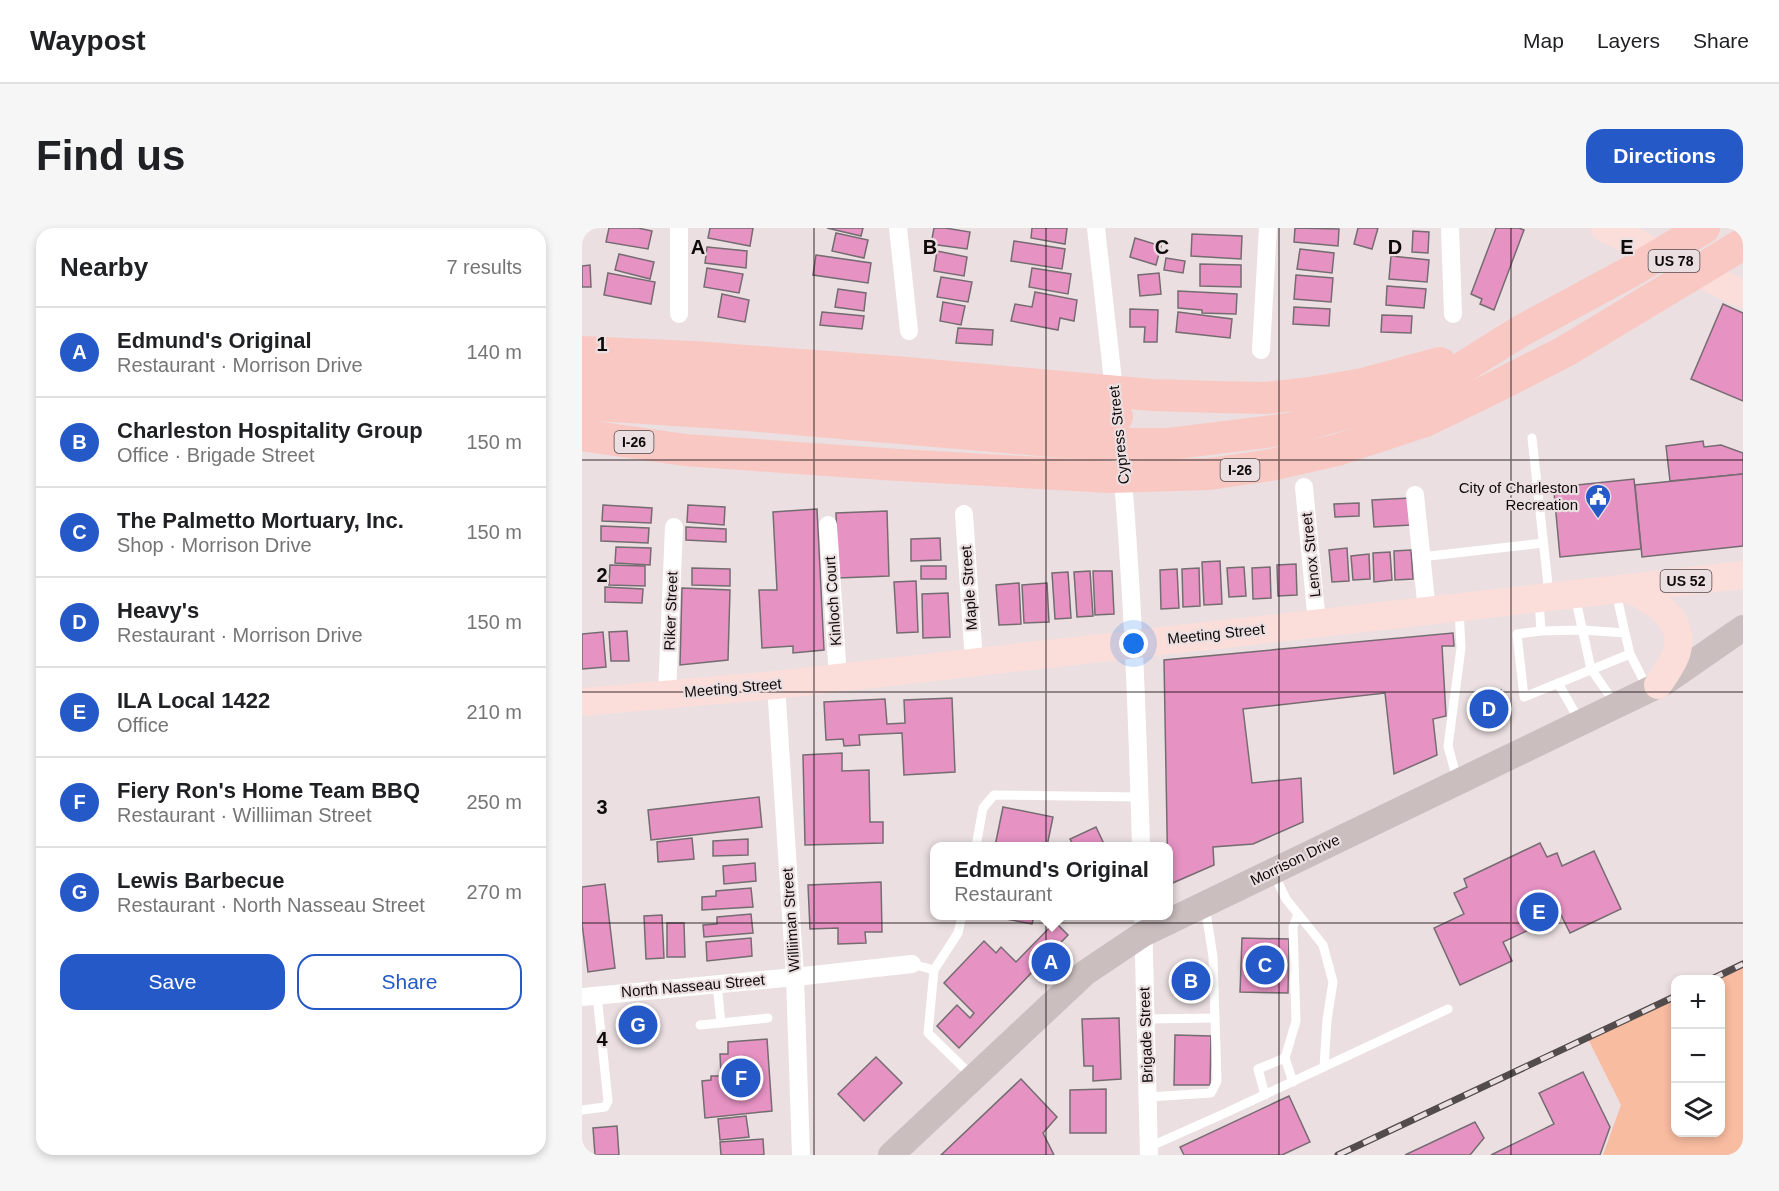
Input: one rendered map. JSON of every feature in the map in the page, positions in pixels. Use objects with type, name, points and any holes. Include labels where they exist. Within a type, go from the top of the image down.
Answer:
[{"type":"highway","name":"I-26","points":[[582,404],[736,414],[1088,444],[1169,444],[1289,429],[1397,399],[1441,381],[1519,332],[1630,272],[1704,228]]},
{"type":"highway","name":"I-26","points":[[582,435],[685,450],[1110,477],[1209,474],[1271,465],[1336,450],[1425,421],[1564,351],[1743,244]]},
{"type":"highway","points":[[582,352],[693,357],[1152,395],[1266,398],[1363,384],[1434,365],[1519,332]]},
{"type":"highway","points":[[582,372],[1117,417]]},
{"type":"highway","points":[[582,456],[685,450]]},
{"type":"main road","name":"US 78","points":[[1605,228],[1743,294]]},
{"type":"main road","name":"Meeting Street","points":[[582,702],[776,685],[1743,574]]},
{"type":"main road","points":[[1622,589],[1662,608],[1678,631],[1678,650],[1675,658],[1654,687]]},
{"type":"main road","name":"Morrison Drive","points":[[1173,914],[1204,904],[1654,687],[1743,629]]},
{"type":"main road","name":"Morrison Drive","points":[[891,1155],[1085,973],[1143,924]]},
{"type":"street","points":[[679,228],[679,314]]},
{"type":"street","points":[[898,228],[909,331]]},
{"type":"street","name":"Cypress Street","points":[[1096,228],[1128,531],[1134,643]]},
{"type":"street","points":[[1261,350],[1268,228]]},
{"type":"street","points":[[1450,228],[1453,314]]},
{"type":"street","name":"Lenox Street","points":[[1304,487],[1317,623]]},
{"type":"street","points":[[1414,495],[1427,611]]},
{"type":"street","name":"Maple Street","points":[[964,514],[974,662]]},
{"type":"street","name":"Kinloch Court","points":[[828,525],[838,678]]},
{"type":"street","name":"Riker Street","points":[[668,694],[674,527]]},
{"type":"street","points":[[1134,643],[1141,842]]},
{"type":"street","name":"Williiman Street","points":[[776,685],[795,977],[801,1155]]},
{"type":"street","name":"Brigade Street","points":[[1143,924],[1149,1151]]},
{"type":"street","name":"North Nasseau Street","points":[[589,996],[912,964]]},
{"type":"lane","points":[[1532,438],[1544,543],[1554,596],[1583,630],[1591,669],[1616,706]]},
{"type":"lane","points":[[1421,557],[1544,543]]},
{"type":"lane","points":[[1622,589],[1624,633],[1630,654],[1654,687]]},
{"type":"lane","points":[[1541,631],[1554,596]]},
{"type":"lane","points":[[1457,782],[1448,746],[1461,648],[1459,607]]},
{"type":"lane","points":[[1624,633],[1583,630],[1517,634],[1524,697],[1630,654]]},
{"type":"lane","points":[[1558,683],[1581,722]]},
{"type":"lane","points":[[977,842],[983,808],[994,795],[1139,797]]},
{"type":"lane","points":[[1272,870],[1286,899],[1323,945],[1333,982],[1327,1020],[1324,1067]]},
{"type":"lane","points":[[1148,1097],[1211,1093],[1217,1081],[1213,957],[1204,904]]},
{"type":"lane","points":[[1293,1082],[1285,1058],[1296,1021],[1293,927],[1298,914]]},
{"type":"lane","points":[[961,920],[958,933],[934,970],[928,1033],[974,1077]]},
{"type":"lane","points":[[912,964],[934,970]]},
{"type":"lane","points":[[717,984],[721,1023]]},
{"type":"lane","points":[[582,1110],[605,1107],[608,1101],[599,1020],[589,996]]},
{"type":"lane","points":[[1149,1151],[1448,1009]]},
{"type":"lane","points":[[700,1025],[768,1018]]},
{"type":"lane","points":[[1145,1019],[1215,1018]]},
{"type":"lane","points":[[1265,1095],[1258,1069],[1285,1058]]},
{"type":"shaded area","points":[[1743,964],[1743,1155],[1603,1155],[1621,1105],[1587,1037],[1671,998],[1671,1137],[1725,1137],[1725,975],[1719,975]]},
{"type":"building","points":[[609,228],[638,228],[652,231],[648,249],[606,242]]},
{"type":"building","points":[[710,228],[753,228],[750,246],[708,238]]},
{"type":"building","points":[[827,228],[863,228],[861,236]]},
{"type":"building","points":[[934,228],[970,232],[967,249],[931,244]]},
{"type":"building","points":[[1032,228],[1067,228],[1065,244],[1031,238]]},
{"type":"building","points":[[1295,228],[1339,229],[1338,246],[1294,242]]},
{"type":"building","points":[[1358,228],[1378,228],[1372,249],[1354,244]]},
{"type":"building","points":[[1496,228],[1524,230],[1494,310],[1480,304],[1482,299],[1471,294]]},
{"type":"building","points":[[1413,231],[1429,232],[1428,253],[1412,252]]},
{"type":"building","points":[[836,233],[868,240],[864,258],[832,251]]},
{"type":"building","points":[[1192,234],[1242,236],[1241,259],[1191,256]]},
{"type":"building","points":[[1135,238],[1161,246],[1156,265],[1130,257]]},
{"type":"building","points":[[1014,241],[1065,249],[1062,269],[1011,261]]},
{"type":"building","points":[[707,247],[747,251],[746,268],[705,263]]},
{"type":"building","points":[[1300,249],[1334,253],[1332,273],[1297,269]]},
{"type":"building","points":[[937,251],[967,257],[964,276],[934,271]]},
{"type":"building","points":[[619,254],[654,262],[650,279],[615,270]]},
{"type":"building","points":[[816,255],[871,263],[868,283],[813,275]]},
{"type":"building","points":[[1391,256],[1429,260],[1427,282],[1389,279]]},
{"type":"building","points":[[1166,258],[1185,261],[1183,273],[1164,270]]},
{"type":"building","points":[[1200,264],[1241,265],[1241,287],[1200,286]]},
{"type":"building","points":[[590,265],[591,287],[582,287],[582,266]]},
{"type":"building","points":[[707,268],[743,274],[739,293],[704,287]]},
{"type":"building","points":[[1032,268],[1071,274],[1068,294],[1029,287]]},
{"type":"building","points":[[608,273],[655,282],[651,304],[604,295]]},
{"type":"building","points":[[1159,273],[1161,294],[1140,296],[1138,275]]},
{"type":"building","points":[[1296,275],[1333,278],[1331,302],[1294,299]]},
{"type":"building","points":[[941,277],[972,282],[968,302],[937,297]]},
{"type":"building","points":[[1387,286],[1426,289],[1424,308],[1386,305]]},
{"type":"building","points":[[838,289],[866,293],[864,311],[835,307]]},
{"type":"building","points":[[1178,291],[1237,294],[1236,314],[1202,313],[1202,310],[1178,308]]},
{"type":"building","points":[[1035,292],[1077,300],[1074,321],[1060,318],[1058,330],[1011,321],[1015,304],[1032,307]]},
{"type":"building","points":[[722,294],[749,300],[745,322],[718,317]]},
{"type":"building","points":[[943,302],[965,306],[961,325],[940,321]]},
{"type":"building","points":[[1723,304],[1743,313],[1743,401],[1691,379]]},
{"type":"building","points":[[1294,307],[1330,309],[1329,326],[1293,324]]},
{"type":"building","points":[[1130,309],[1158,310],[1157,342],[1144,342],[1145,327],[1130,327]]},
{"type":"building","points":[[822,312],[864,316],[862,329],[820,325]]},
{"type":"building","points":[[1178,312],[1232,319],[1230,338],[1176,332]]},
{"type":"building","points":[[1382,315],[1412,316],[1411,333],[1381,332]]},
{"type":"building","points":[[958,328],[993,330],[992,345],[956,343]]},
{"type":"building","points":[[1703,441],[1704,447],[1721,445],[1743,453],[1743,474],[1670,481],[1666,446]]},
{"type":"building","points":[[1743,474],[1743,546],[1642,557],[1635,485]]},
{"type":"building","name":"City of Charleston Recreation","points":[[1634,479],[1641,549],[1560,557],[1554,492],[1558,487]]},
{"type":"building","points":[[1410,498],[1411,525],[1374,527],[1372,500]]},
{"type":"building","points":[[1359,503],[1359,516],[1335,517],[1334,504]]},
{"type":"building","points":[[603,505],[652,508],[651,523],[602,521]]},
{"type":"building","points":[[688,505],[725,507],[724,525],[687,522]]},
{"type":"building","points":[[817,509],[824,650],[793,653],[793,646],[762,648],[759,590],[777,590],[773,512]]},
{"type":"building","points":[[887,511],[889,576],[838,578],[836,513]]},
{"type":"building","points":[[601,526],[649,528],[648,543],[601,541]]},
{"type":"building","points":[[686,527],[726,529],[726,542],[686,540]]},
{"type":"building","points":[[940,538],[941,560],[911,561],[911,539]]},
{"type":"building","points":[[616,547],[651,548],[650,565],[615,563]]},
{"type":"building","points":[[1347,548],[1349,581],[1332,582],[1329,550]]},
{"type":"building","points":[[1411,550],[1413,579],[1395,580],[1394,551]]},
{"type":"building","points":[[1390,552],[1392,580],[1374,582],[1373,553]]},
{"type":"building","points":[[1369,554],[1370,579],[1353,580],[1351,556]]},
{"type":"building","points":[[1220,561],[1222,604],[1204,605],[1202,562]]},
{"type":"building","points":[[1296,564],[1297,595],[1278,596],[1277,565]]},
{"type":"building","points":[[610,565],[645,566],[645,586],[609,585]]},
{"type":"building","points":[[921,566],[946,566],[946,579],[921,579]]},
{"type":"building","points":[[1244,567],[1246,596],[1229,597],[1227,568]]},
{"type":"building","points":[[1270,567],[1271,598],[1253,599],[1252,568]]},
{"type":"building","points":[[692,568],[730,569],[730,586],[692,585]]},
{"type":"building","points":[[1199,568],[1200,606],[1183,607],[1182,569]]},
{"type":"building","points":[[1177,569],[1179,608],[1161,609],[1160,570]]},
{"type":"building","points":[[1090,571],[1093,616],[1077,617],[1074,572]]},
{"type":"building","points":[[1093,571],[1112,571],[1114,614],[1095,615]]},
{"type":"building","points":[[1068,572],[1071,618],[1055,619],[1052,573]]},
{"type":"building","points":[[916,581],[918,632],[897,633],[894,582]]},
{"type":"building","points":[[1019,583],[1021,624],[999,625],[996,585]]},
{"type":"building","points":[[1047,583],[1049,622],[1024,623],[1022,585]]},
{"type":"building","points":[[605,587],[643,589],[642,603],[605,602]]},
{"type":"building","points":[[682,588],[730,590],[728,660],[680,665]]},
{"type":"building","points":[[948,593],[950,637],[923,638],[922,594]]},
{"type":"building","points":[[627,631],[629,661],[611,661],[609,632]]},
{"type":"building","points":[[603,632],[606,667],[582,669],[582,634]]},
{"type":"building","points":[[1453,633],[1454,646],[1442,646],[1446,716],[1433,719],[1437,755],[1394,774],[1385,693],[1243,709],[1252,783],[1301,778],[1303,822],[1253,844],[1213,847],[1214,865],[1173,883],[1173,842],[1167,842],[1164,660]]},
{"type":"building","points":[[1501,690],[1506,721],[1478,727],[1472,697]]},
{"type":"building","points":[[952,698],[955,772],[904,775],[902,733],[859,735],[860,745],[844,746],[843,739],[826,740],[824,702],[885,699],[887,724],[905,723],[904,700]]},
{"type":"building","points":[[842,753],[842,771],[869,770],[870,822],[883,822],[883,843],[805,845],[803,755]]},
{"type":"building","points":[[759,797],[762,827],[651,840],[648,810]]},
{"type":"building","points":[[1003,807],[1053,817],[1048,842],[996,842]]},
{"type":"building","points":[[1096,827],[1103,842],[1072,842],[1070,839]]},
{"type":"building","points":[[692,838],[694,859],[658,862],[657,842]]},
{"type":"building","points":[[748,839],[748,855],[713,856],[713,841]]},
{"type":"building","points":[[1540,843],[1547,857],[1557,853],[1562,866],[1594,851],[1621,909],[1570,933],[1561,915],[1503,942],[1512,961],[1460,985],[1434,928],[1464,914],[1454,893],[1467,887],[1464,879]]},
{"type":"building","points":[[755,863],[756,881],[724,884],[723,866]]},
{"type":"building","points":[[881,882],[882,932],[865,932],[866,943],[838,944],[838,928],[810,929],[808,885]]},
{"type":"building","points":[[605,884],[615,968],[588,972],[582,923],[582,887]]},
{"type":"building","points":[[751,888],[753,907],[702,910],[702,897],[716,896],[716,891]]},
{"type":"building","points":[[751,914],[753,933],[704,937],[703,925],[717,924],[717,917]]},
{"type":"building","points":[[662,915],[664,958],[646,959],[644,916]]},
{"type":"building","points":[[1011,920],[1033,920],[1032,924]]},
{"type":"building","points":[[1055,922],[1068,935],[959,1048],[937,1026],[957,1005],[970,1018],[974,1013],[944,983],[984,941],[996,953],[1001,947],[1016,962]]},
{"type":"building","points":[[667,923],[684,923],[685,957],[667,957]]},
{"type":"building","points":[[751,938],[752,956],[707,961],[706,942]]},
{"type":"building","points":[[1242,938],[1289,939],[1288,993],[1240,992]]},
{"type":"building","points":[[1178,965],[1204,965],[1204,997],[1178,998]]},
{"type":"building","points":[[1119,1018],[1121,1079],[1093,1081],[1093,1066],[1084,1066],[1082,1019]]},
{"type":"building","points":[[1175,1035],[1211,1036],[1210,1085],[1174,1085]]},
{"type":"building","points":[[767,1039],[772,1111],[705,1118],[702,1081],[711,1080],[711,1076],[721,1076],[720,1054],[728,1054],[728,1042]]},
{"type":"building","points":[[876,1057],[902,1083],[864,1121],[838,1094]]},
{"type":"building","points":[[1583,1072],[1610,1127],[1600,1155],[1491,1155],[1554,1124],[1539,1093]]},
{"type":"building","points":[[1021,1079],[1057,1117],[1043,1133],[1054,1155],[941,1155]]},
{"type":"building","points":[[1106,1089],[1106,1133],[1070,1133],[1070,1090]]},
{"type":"building","points":[[1289,1096],[1310,1142],[1282,1155],[1184,1155],[1180,1147]]},
{"type":"building","points":[[746,1116],[749,1137],[720,1140],[718,1119]]},
{"type":"building","points":[[1475,1122],[1484,1138],[1470,1155],[1405,1155]]},
{"type":"building","points":[[617,1126],[619,1155],[595,1155],[593,1128]]},
{"type":"building","points":[[763,1139],[764,1155],[721,1155],[720,1142]]},
{"type":"railway","points":[[1720,975],[1743,964]]},
{"type":"railway","points":[[1338,1155],[1671,998]]},
{"type":"place","name":"City of Charleston Recreation","points":[[1598,520]]},
{"type":"place","name":"Heavy's","points":[[1489,709]]},
{"type":"place","name":"ILA Local 1422","points":[[1539,912]]},
{"type":"place","name":"Edmund's Original","points":[[1051,962]]},
{"type":"place","name":"The Palmetto Mortuary, Inc.","points":[[1265,965]]},
{"type":"place","name":"Charleston Hospitality Group","points":[[1191,981]]},
{"type":"place","name":"Lewis Barbecue","points":[[638,1025]]},
{"type":"place","name":"Fiery Ron's Home Team BBQ","points":[[741,1078]]}]
